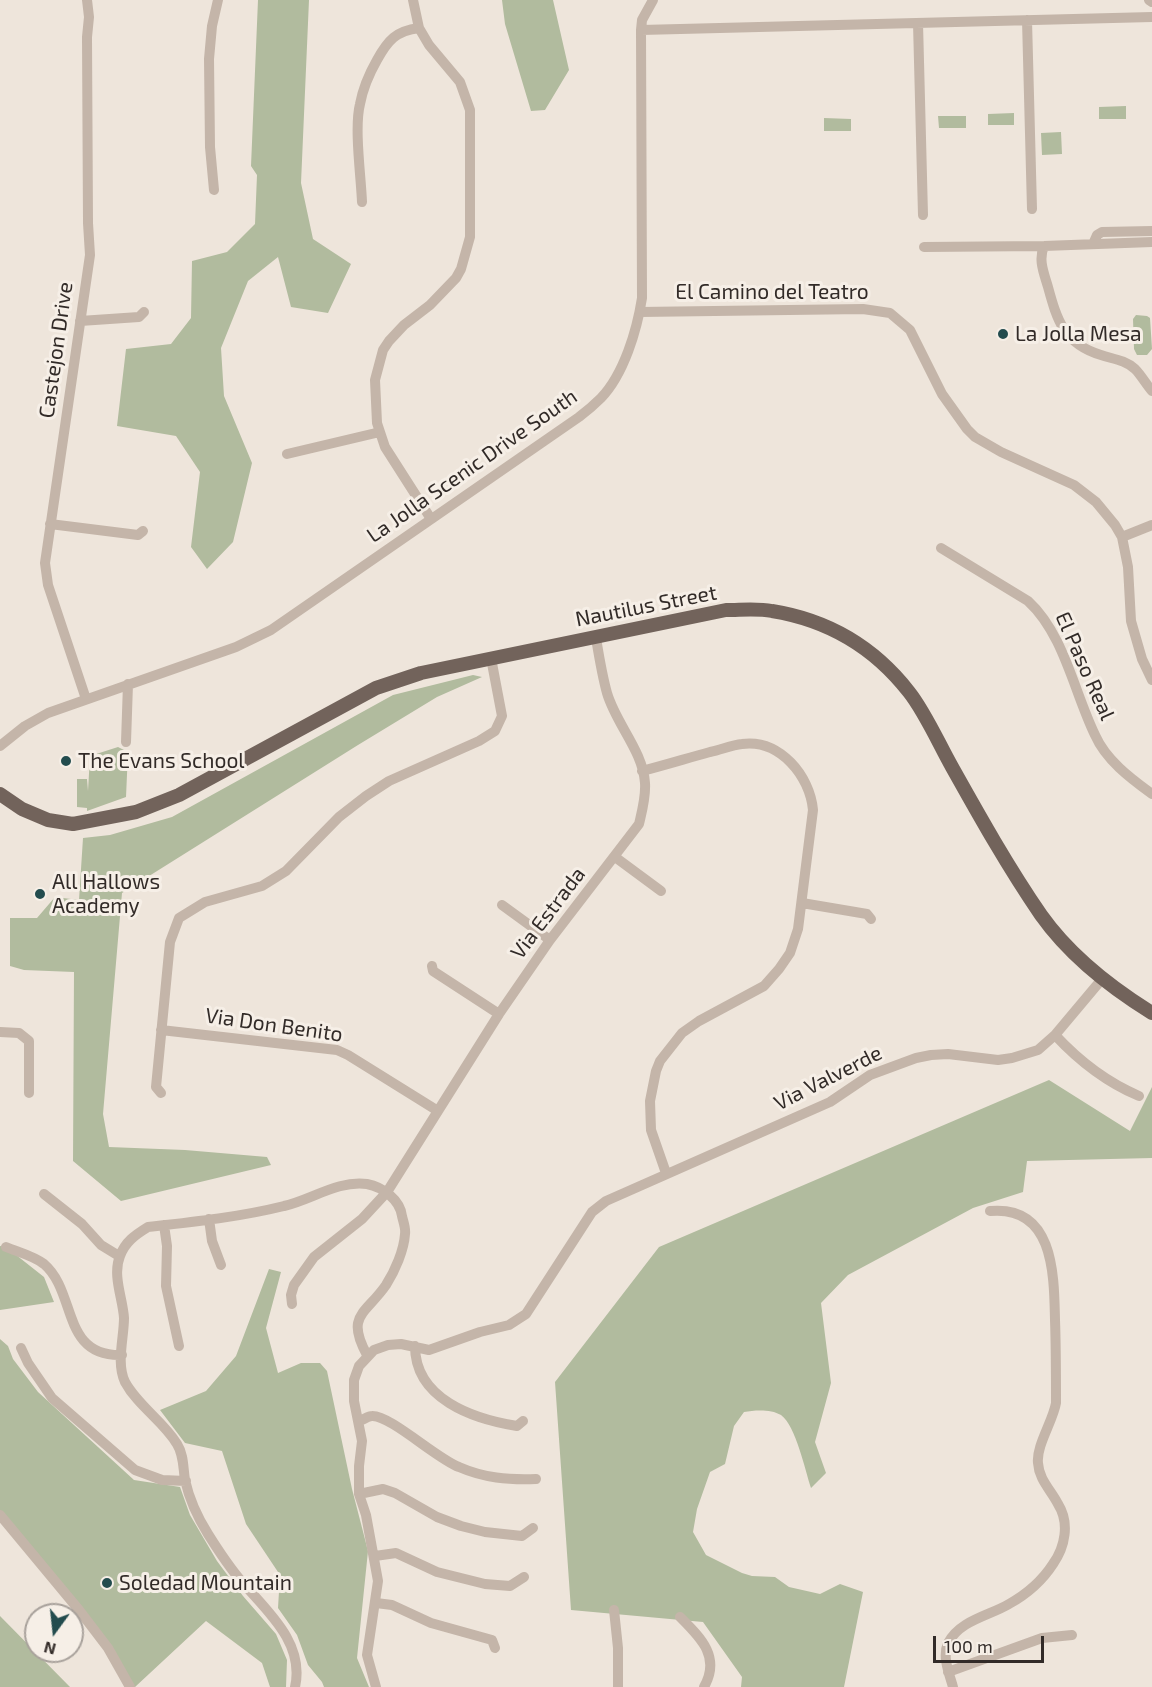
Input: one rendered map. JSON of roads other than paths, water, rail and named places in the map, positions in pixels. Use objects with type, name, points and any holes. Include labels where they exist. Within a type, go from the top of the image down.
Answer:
[{"type":"main road","name":"Nautilus Street","points":[[0,794],[22,809],[39,816],[73,824],[128,815],[179,795],[376,688],[421,673],[726,610],[772,611],[816,622],[841,632],[879,660],[910,693],[1006,862],[1036,908],[1071,950],[1102,979],[1152,1013]]},
{"type":"street","name":"Castejon Drive","points":[[86,699],[48,585],[45,563],[90,255],[87,36],[89,16],[87,0]]},
{"type":"street","points":[[214,190],[210,147],[209,59],[212,26],[218,0]]},
{"type":"street","points":[[413,0],[419,28],[451,74],[460,82],[470,110],[470,237],[461,269],[456,278],[430,305],[404,325],[383,350],[375,380],[377,423],[385,447],[431,519]]},
{"type":"street","name":"La Jolla Scenic Drive South","points":[[0,746],[25,726],[48,713],[236,646],[271,630],[579,417],[601,398],[627,356],[639,322],[642,298],[641,30],[642,20],[653,0]]},
{"type":"street","points":[[641,30],[1152,17]]},
{"type":"street","points":[[1027,20],[1032,209]]},
{"type":"street","points":[[918,23],[923,215]]},
{"type":"street","points":[[362,202],[358,121],[359,105],[368,77],[384,48],[396,35],[405,30],[419,28]]},
{"type":"street","points":[[1093,244],[1102,232],[1152,231]]},
{"type":"street","points":[[924,247],[1152,242]]},
{"type":"street","points":[[1044,246],[1041,263],[1055,314],[1066,333],[1084,349],[1121,360],[1134,369],[1152,391]]},
{"type":"street","name":"El Camino del Teatro","points":[[640,312],[864,309],[890,313],[910,330],[942,394],[966,429],[1001,452],[1074,485],[1096,502],[1122,537],[1128,567],[1131,621],[1142,659],[1152,680]]},
{"type":"street","points":[[80,321],[139,317],[144,312]]},
{"type":"street","points":[[287,454],[380,432]]},
{"type":"street","points":[[50,524],[138,535],[143,531]]},
{"type":"street","points":[[1122,537],[1152,525]]},
{"type":"street","name":"El Paso Real","points":[[940,548],[1036,608],[1053,634],[1095,737],[1111,759],[1152,794]]},
{"type":"street","name":"Via Estrada","points":[[292,1304],[291,1295],[294,1285],[314,1257],[362,1219],[387,1192],[499,1014],[550,940],[639,824],[644,805],[645,783],[642,771],[608,694],[596,638]]},
{"type":"street","points":[[161,1093],[156,1087],[170,942],[179,918],[205,902],[262,886],[286,871],[339,817],[366,796],[389,782],[495,731],[502,716],[491,658]]},
{"type":"street","points":[[126,742],[128,684]]},
{"type":"street","points":[[642,771],[743,744],[766,747],[787,758],[798,769],[806,782],[813,810],[798,929],[790,953],[764,986],[699,1021],[682,1033],[660,1061],[650,1101],[651,1130],[666,1173]]},
{"type":"street","points":[[615,857],[661,891]]},
{"type":"street","points":[[802,903],[867,914],[871,919]]},
{"type":"street","points":[[502,905],[550,940]]},
{"type":"street","points":[[432,966],[434,971],[499,1014]]},
{"type":"street","name":"Via Valverde","points":[[367,1355],[388,1345],[401,1344],[429,1350],[480,1332],[509,1325],[526,1314],[592,1212],[606,1201],[830,1102],[853,1085],[879,1071],[931,1055],[948,1054],[998,1060],[1038,1050],[1055,1035],[1102,979]]},
{"type":"street","name":"Via Don Benito","points":[[161,1030],[337,1050],[438,1111]]},
{"type":"street","points":[[0,1032],[19,1033],[29,1041],[29,1092]]},
{"type":"street","points":[[1055,1035],[1093,1071],[1139,1096]]},
{"type":"street","points":[[296,1687],[295,1658],[288,1639],[277,1620],[241,1581],[207,1533],[196,1514],[178,1445],[154,1416],[140,1404],[125,1382],[122,1355],[124,1317],[117,1266],[126,1243],[148,1227],[285,1206],[346,1184],[368,1184],[387,1192],[401,1209],[405,1233],[397,1265],[386,1285],[362,1311],[357,1329],[358,1339],[367,1355],[359,1366],[354,1380],[354,1401],[362,1441],[359,1494],[375,1556],[378,1581],[368,1655],[376,1687]]},
{"type":"street","points":[[44,1194],[82,1224],[101,1245],[120,1256]]},
{"type":"street","points":[[954,1687],[945,1657],[948,1643],[968,1623],[1007,1606],[1026,1594],[1055,1561],[1066,1527],[1060,1506],[1041,1478],[1037,1462],[1056,1402],[1054,1277],[1049,1253],[1038,1230],[1023,1216],[1002,1210],[990,1211]]},
{"type":"street","points":[[209,1219],[212,1241],[221,1265]]},
{"type":"street","points":[[164,1226],[167,1246],[166,1286],[179,1346]]},
{"type":"street","points":[[6,1247],[44,1264],[56,1278],[72,1323],[86,1343],[94,1350],[112,1356],[122,1355]]},
{"type":"street","points":[[415,1346],[415,1361],[422,1379],[450,1404],[473,1416],[493,1422],[517,1426],[523,1421]]},
{"type":"street","points":[[21,1348],[28,1363],[52,1398],[135,1470],[162,1480],[186,1481]]},
{"type":"street","points":[[359,1421],[372,1416],[385,1419],[439,1458],[474,1473],[504,1480],[536,1479]]},
{"type":"street","points":[[359,1494],[375,1490],[389,1491],[437,1517],[485,1532],[522,1536],[533,1528]]},
{"type":"street","points":[[0,1515],[108,1648],[130,1687]]},
{"type":"street","points":[[375,1556],[396,1553],[438,1572],[485,1584],[510,1586],[524,1577]]},
{"type":"street","points":[[376,1603],[392,1605],[431,1623],[492,1640],[495,1648]]},
{"type":"street","points":[[614,1610],[618,1648],[618,1687]]},
{"type":"street","points":[[680,1617],[702,1639],[711,1662],[709,1677],[704,1687]]},
{"type":"street","points":[[948,1672],[1042,1638],[1072,1635]]},
{"type":"place","name":"La Jolla Mesa","points":[[1003,334]]},
{"type":"place","name":"The Evans School","points":[[66,761]]},
{"type":"place","name":"All Hallows Academy","points":[[40,894]]},
{"type":"place","name":"Soledad Mountain","points":[[107,1583]]}]
